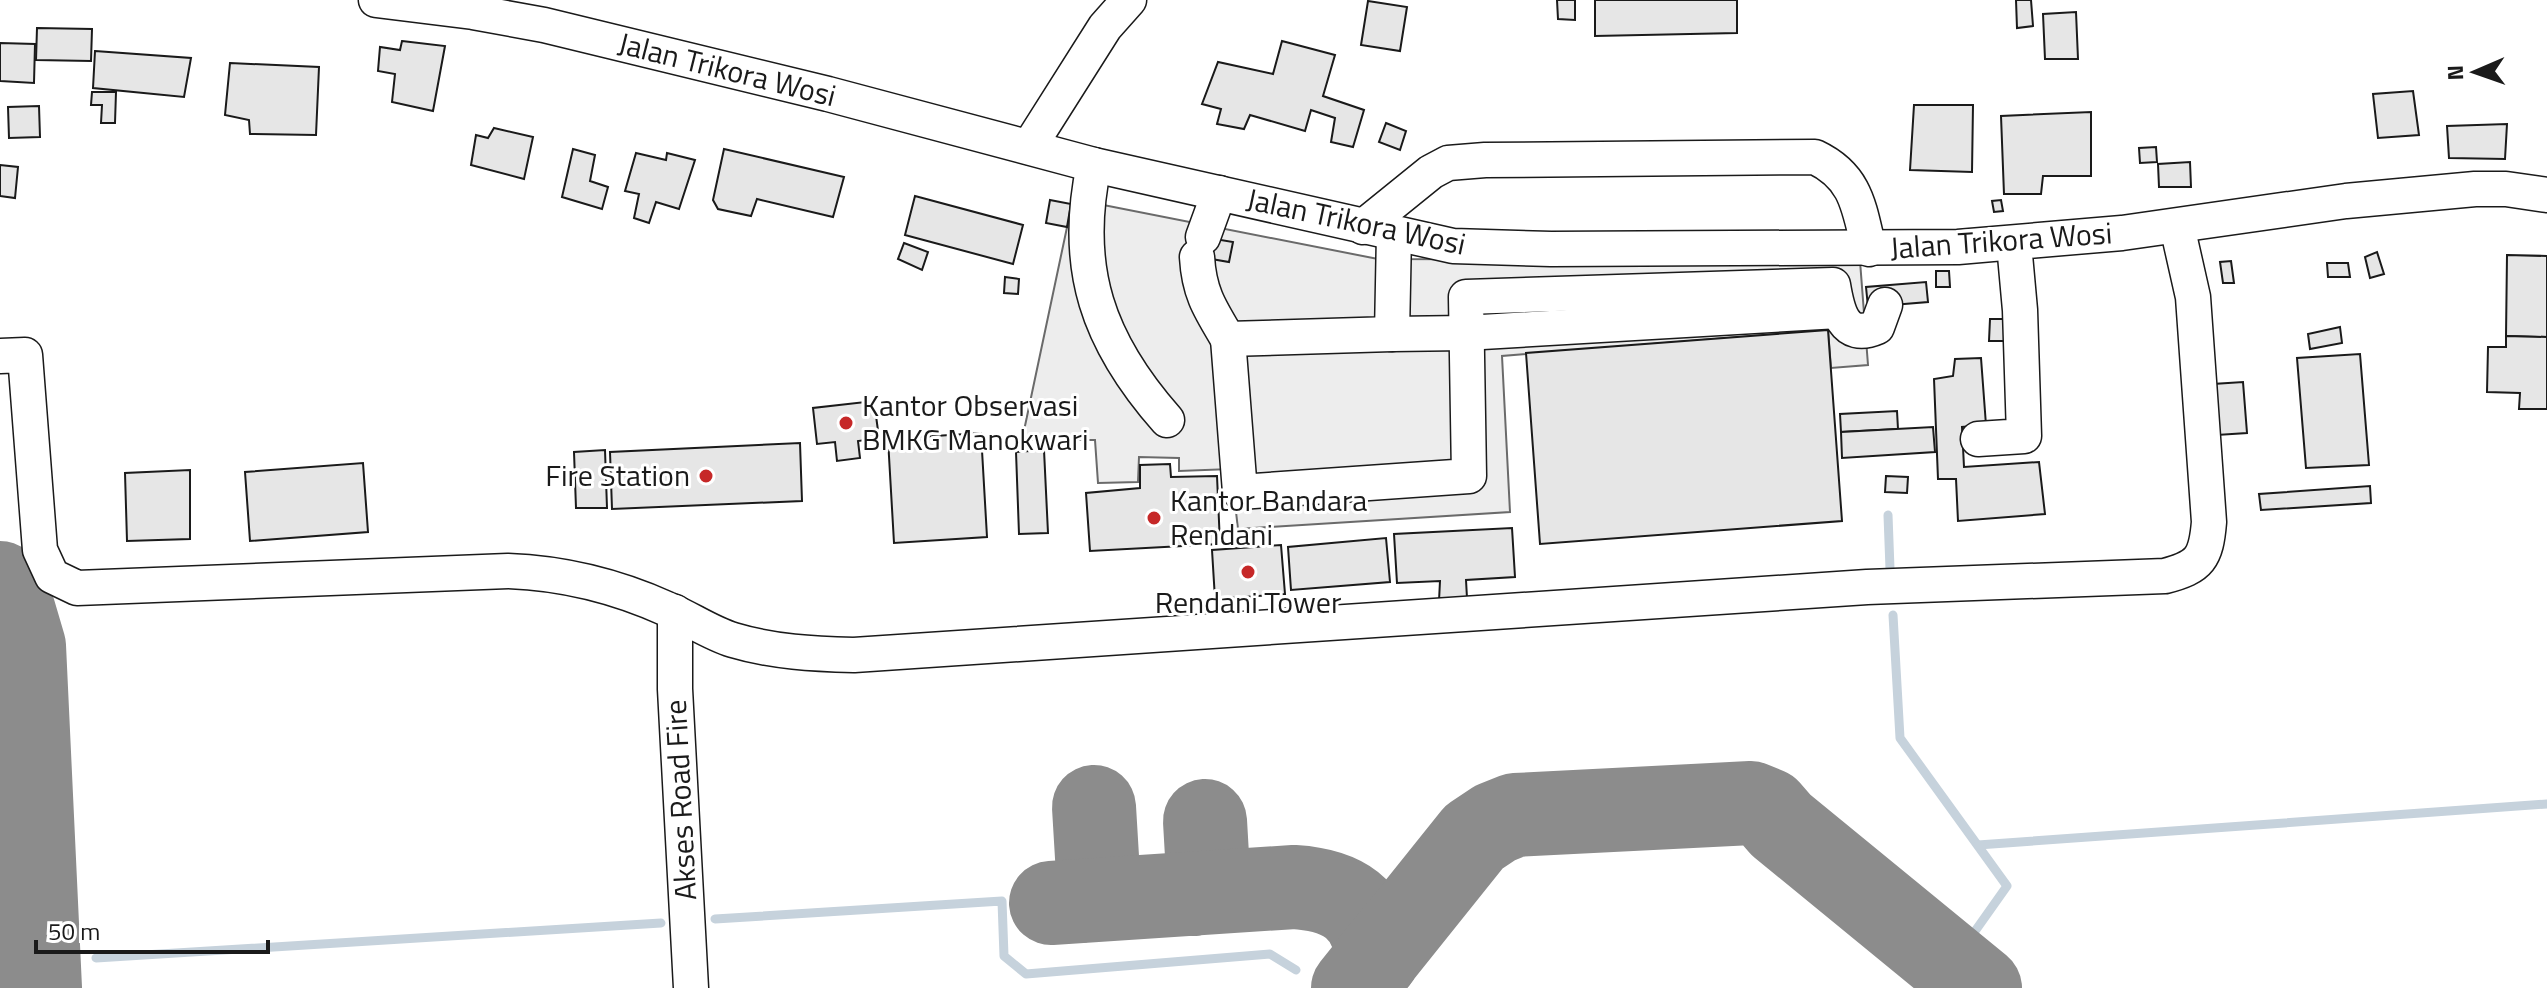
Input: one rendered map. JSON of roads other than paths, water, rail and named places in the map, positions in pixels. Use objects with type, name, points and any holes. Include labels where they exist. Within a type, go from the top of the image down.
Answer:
[{"type":"street","name":"Jalan Trikora Wosi","points":[[376,0],[473,12],[550,13],[948,128],[1094,165],[1453,246],[1877,249],[2014,244],[2177,226],[2346,201],[2475,189],[2506,189],[2547,195]]},
{"type":"street","points":[[1029,147],[1105,27],[1129,0]]},
{"type":"street","points":[[1219,193],[1200,247],[1198,279],[1203,296],[1228,339],[1240,492],[1469,476],[1466,297],[1833,285],[1843,322],[1859,330],[1870,330],[1881,321],[1885,295],[1877,249],[1856,196],[1834,166],[1815,157],[1485,160],[1448,163],[1431,172],[1378,231],[1392,334]]},
{"type":"street","points":[[1094,165],[1086,202],[1086,221],[1088,262],[1097,301],[1122,364],[1167,420]]},
{"type":"street","points":[[0,356],[25,355],[40,550],[52,576],[77,588],[542,572],[604,585],[675,612],[732,639],[770,649],[854,655],[1867,587],[2165,576],[2183,571],[2201,560],[2207,544],[2209,522],[2193,297],[2177,226]]},
{"type":"street","points":[[1978,439],[2024,436],[2020,310],[2014,244]]},
{"type":"street","points":[[1228,339],[1465,333]]},
{"type":"street","name":"Akses Road Fire","points":[[675,612],[675,689],[691,988]]},
{"type":"waterway","points":[[1888,515],[1890,569]]},
{"type":"waterway","points":[[1893,615],[1900,738],[2007,886],[1973,934]]},
{"type":"waterway","points":[[1978,845],[2547,804]]},
{"type":"waterway","points":[[715,919],[1002,901],[1004,956],[1026,974],[1270,954],[1296,970]]},
{"type":"waterway","points":[[96,958],[661,923]]},
{"type":"place","name":"Kantor Observasi BMKG Manokwari","points":[[846,423]]},
{"type":"place","name":"Fire Station","points":[[706,476]]},
{"type":"place","name":"Kantor Bandara Rendani","points":[[1154,518]]},
{"type":"place","name":"Rendani Tower","points":[[1248,572]]}]
